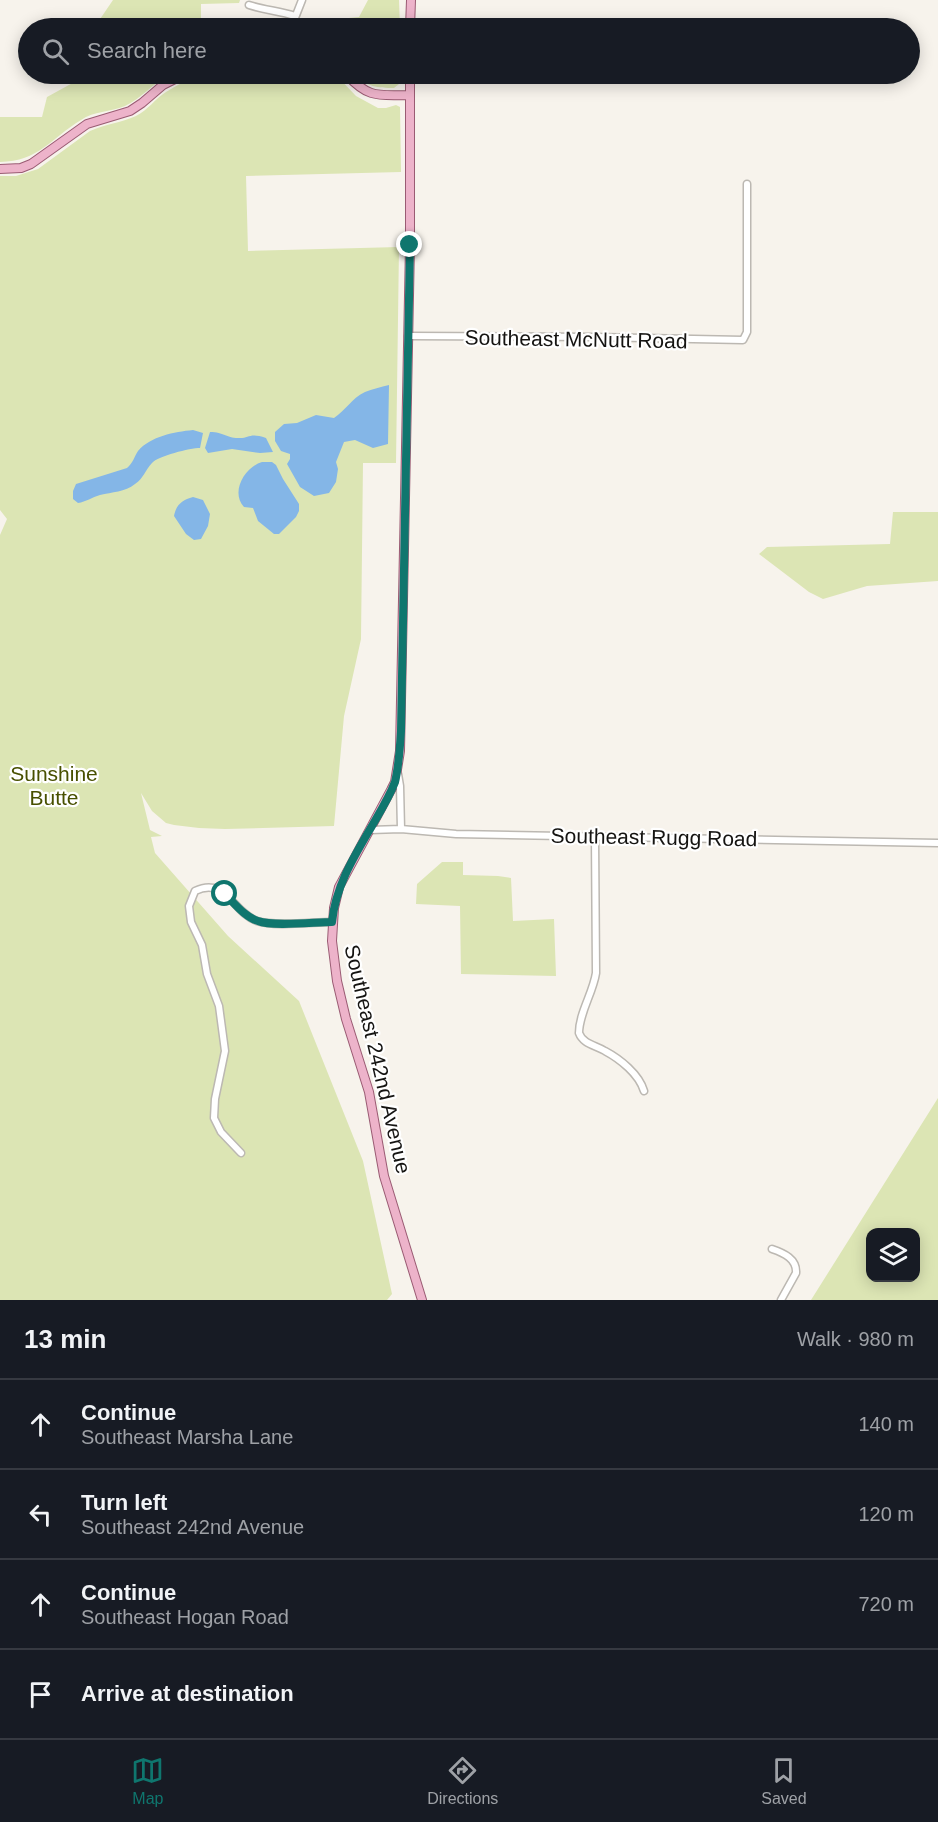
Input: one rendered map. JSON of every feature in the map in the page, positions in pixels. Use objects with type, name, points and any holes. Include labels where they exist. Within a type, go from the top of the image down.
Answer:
[{"type":"main road","points":[[410,18],[411,0]]},
{"type":"main road","points":[[0,169],[21,168],[31,164],[87,124],[130,111],[165,84]]},
{"type":"main road","points":[[355,84],[372,94],[381,96],[410,96]]},
{"type":"main road","name":"Southeast 242nd Avenue","points":[[410,84],[401,731],[394,782],[386,802],[340,885],[332,922],[334,961],[341,1000],[369,1092],[384,1176],[422,1300]]},
{"type":"street","points":[[249,5],[262,10],[295,16],[302,0]]},
{"type":"street","name":"Southeast McNutt Road","points":[[408,336],[743,340],[747,332],[747,184]]},
{"type":"street","points":[[397,770],[400,786],[401,829]]},
{"type":"street","name":"Southeast Rugg Road","points":[[370,830],[401,829],[447,834],[938,843]]},
{"type":"street","points":[[595,836],[596,973],[579,1033],[585,1042],[620,1060],[642,1084],[644,1091]]},
{"type":"street","points":[[241,1153],[221,1132],[214,1118],[215,1099],[225,1051],[219,1006],[207,974],[202,945],[191,922],[189,906],[191,900],[195,891],[211,886],[217,888],[244,913],[257,921],[332,922]]},
{"type":"street","points":[[772,1249],[788,1257],[795,1263],[796,1268],[796,1273],[781,1300]]},
{"type":"green space","points":[[113,0],[240,0],[239,3],[201,4],[201,18],[101,18]]},
{"type":"green space","points":[[368,0],[399,0],[400,18],[349,18],[359,17]]},
{"type":"green space","points":[[71,84],[156,84],[125,106],[86,117],[35,153],[25,158],[0,162],[0,117],[42,117],[47,97]]},
{"type":"green space","name":"Sunshine Butte","points":[[180,84],[345,84],[356,96],[378,108],[396,105],[400,107],[401,172],[246,176],[248,251],[399,247],[396,463],[363,463],[361,639],[344,716],[334,826],[225,829],[174,825],[166,823],[152,811],[141,793],[150,830],[162,836],[151,837],[155,853],[228,936],[299,1001],[363,1161],[392,1294],[387,1300],[0,1300],[0,535],[7,519],[0,510],[0,176],[16,176],[38,169],[90,131],[136,116]]},
{"type":"green space","points":[[368,84],[399,84],[394,88]]},
{"type":"green space","points":[[893,512],[938,512],[938,581],[867,586],[823,599],[809,592],[759,554],[767,547],[890,544]]},
{"type":"green space","points":[[442,862],[463,862],[463,875],[511,878],[513,921],[554,919],[556,976],[461,974],[460,906],[416,904],[417,884]]},
{"type":"green space","points":[[938,1098],[938,1300],[811,1300]]},
{"type":"water","points":[[389,385],[388,444],[373,448],[355,440],[344,442],[336,462],[338,469],[336,482],[329,493],[314,496],[300,487],[287,464],[290,454],[281,451],[275,441],[275,432],[284,424],[297,423],[316,415],[334,418],[360,395]]},
{"type":"water","points":[[193,430],[203,433],[200,448],[174,453],[155,460],[138,482],[127,489],[78,503],[73,499],[76,484],[127,468],[138,451],[149,442],[156,438]]},
{"type":"water","points":[[210,432],[234,438],[256,436],[266,438],[273,452],[260,453],[232,449],[208,453],[205,448]]},
{"type":"water","points":[[262,462],[272,462],[276,465],[299,504],[296,517],[279,534],[274,534],[258,521],[253,508],[244,507],[240,501],[241,481],[250,469]]},
{"type":"water","points":[[193,497],[203,500],[210,514],[208,526],[201,539],[194,540],[186,534],[174,516],[180,504]]},
{"type":"route","points":[[225,894],[244,913],[257,921],[267,923],[332,922],[340,885],[386,802],[394,782],[401,731],[410,245]]}]
